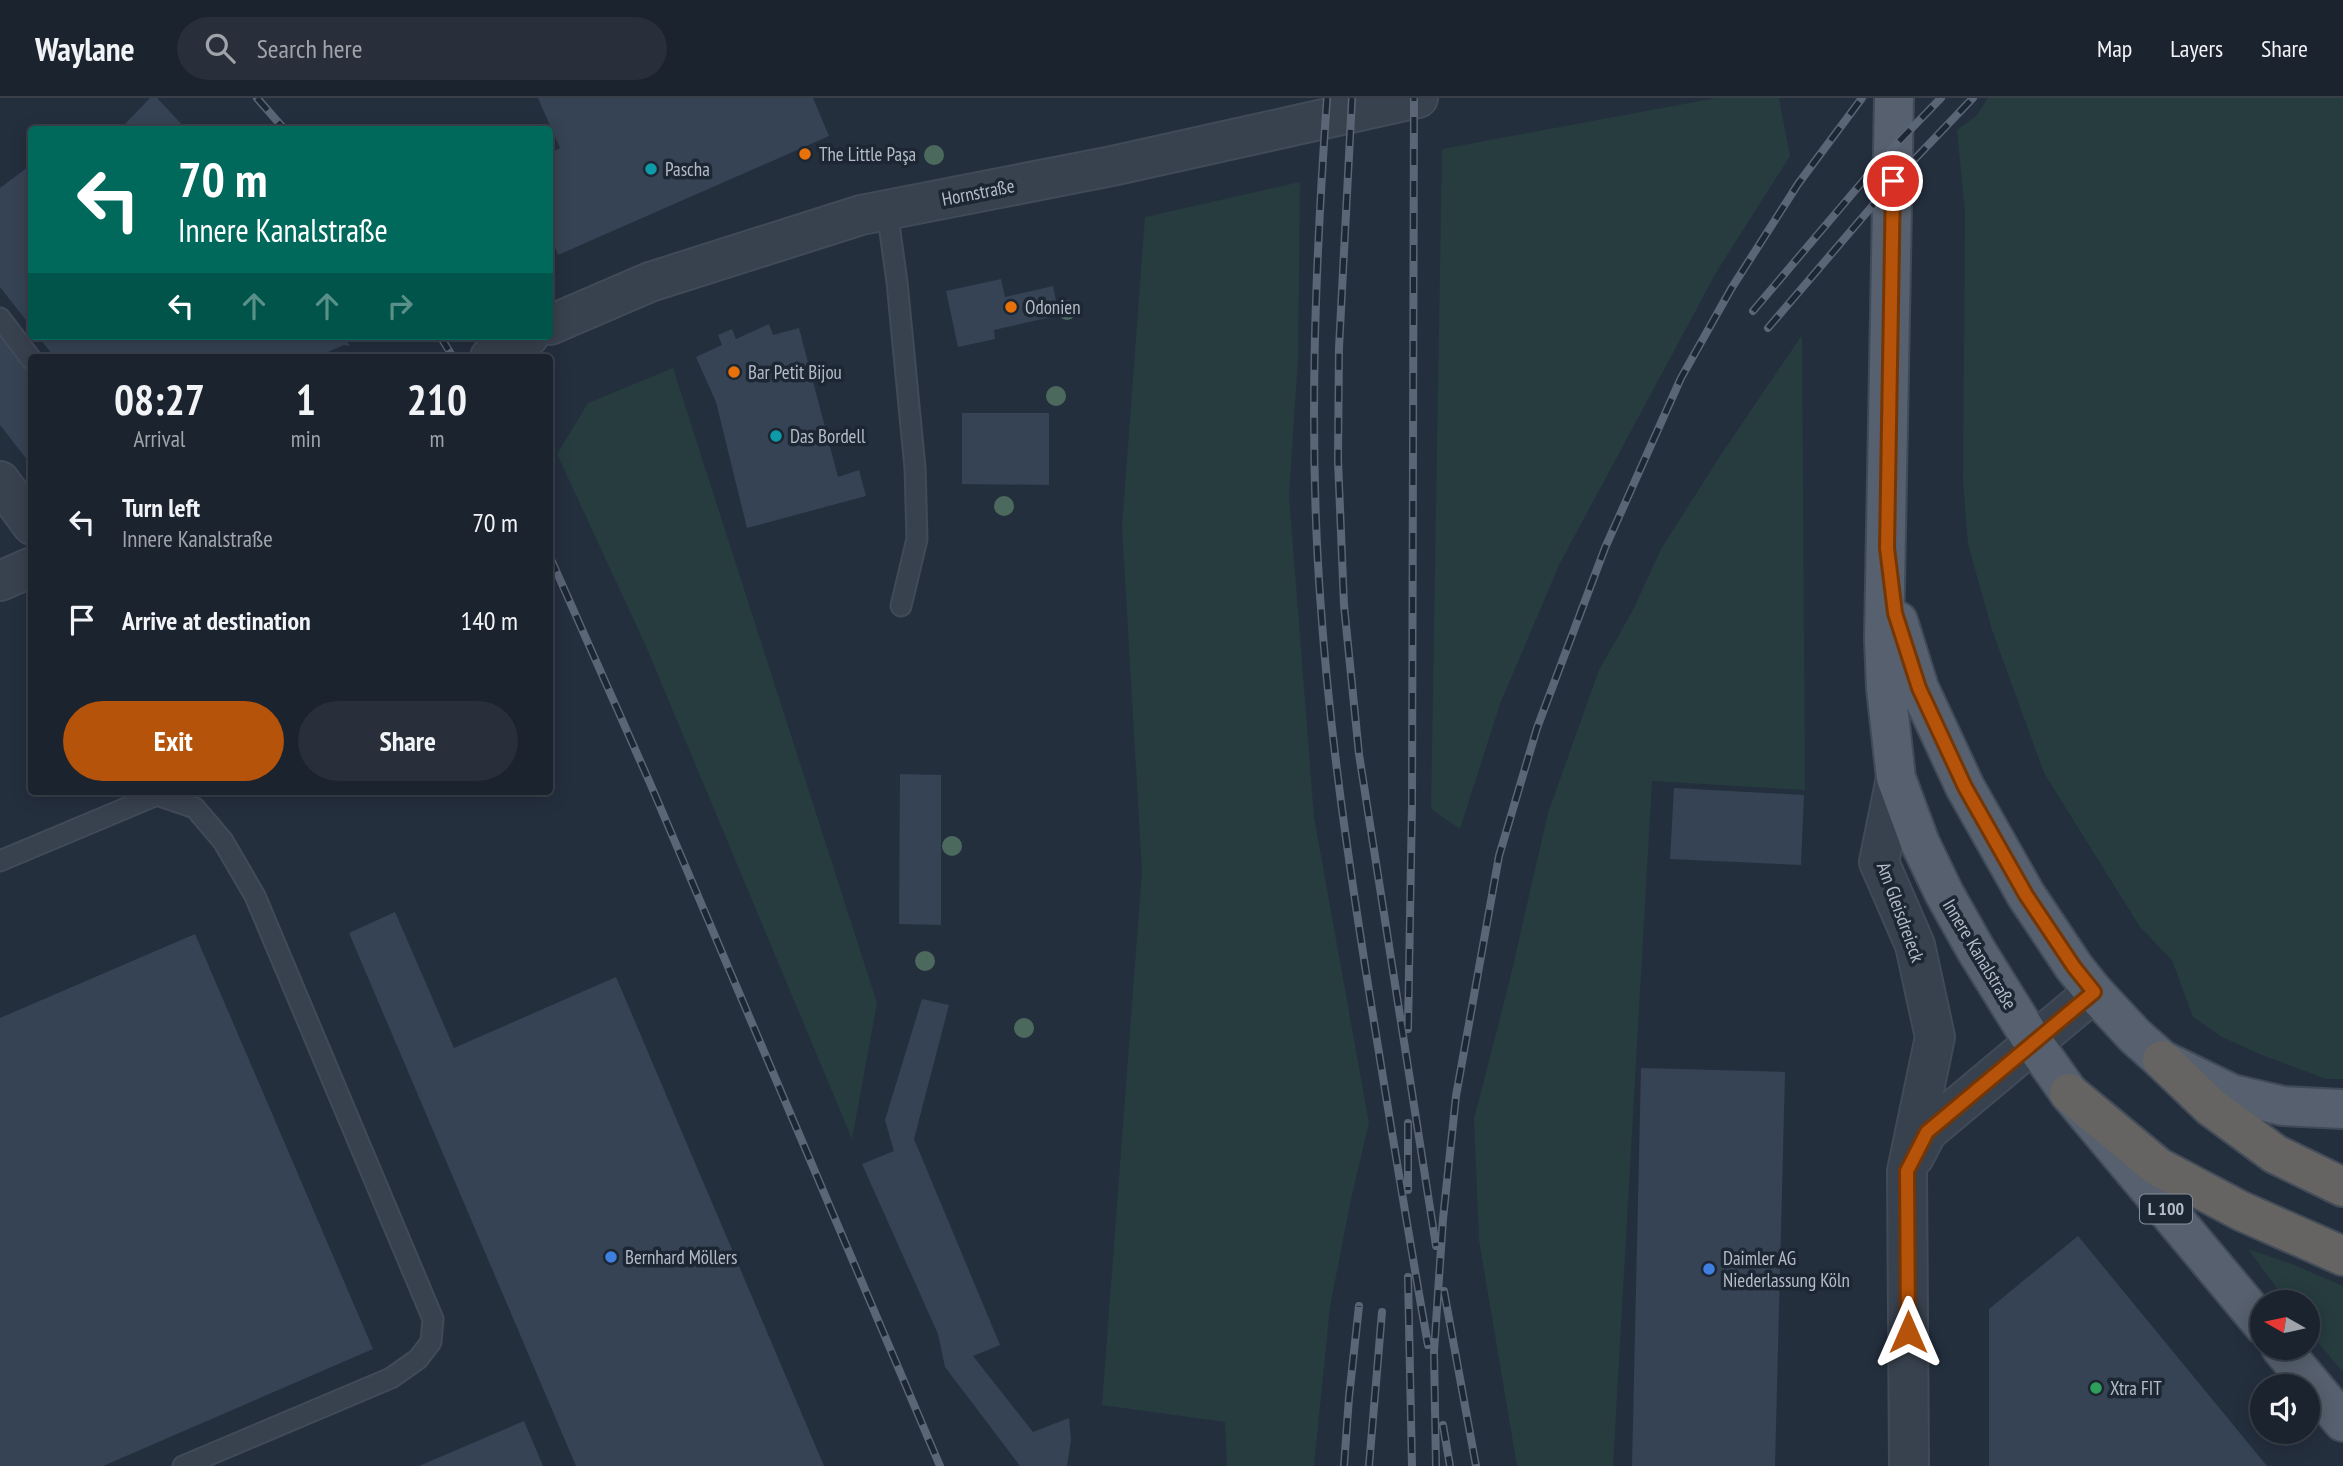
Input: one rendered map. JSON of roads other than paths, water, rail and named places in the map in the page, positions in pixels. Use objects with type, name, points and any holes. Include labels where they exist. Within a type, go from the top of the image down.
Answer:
[{"type":"highway","points":[[2162,1060],[2211,1107],[2275,1154],[2343,1187]]},
{"type":"highway","points":[[2068,1093],[2158,1167],[2241,1211],[2343,1256]]},
{"type":"main road","name":"Innere Kanalstraße","points":[[1894,98],[1884,639],[1886,688],[1896,778],[1920,843],[1944,893],[2033,1042],[2068,1093],[2250,1310]]},
{"type":"main road","name":"Innere Kanalstraße","points":[[1887,548],[1895,613],[1919,688],[1965,787],[2026,895],[2094,992],[2135,1036],[2162,1060],[2232,1094],[2283,1106],[2343,1109]]},
{"type":"main road","points":[[2291,1360],[2343,1422]]},
{"type":"street","name":"Hornstraße","points":[[553,324],[650,282],[861,215],[1112,166],[1418,98]]},
{"type":"street","points":[[496,354],[522,340]]},
{"type":"street","points":[[0,481],[28,519]]},
{"type":"street","points":[[0,581],[28,569]]},
{"type":"street","name":"Am Gleisdreieck","points":[[1896,778],[1879,862],[1915,945],[1935,1037],[1907,1171],[1909,1466]]},
{"type":"street","name":"Am Gleisdreieck","points":[[1907,1171],[1927,1132],[2094,992]]},
{"type":"lane","points":[[887,210],[900,308],[915,468],[917,539],[901,606]]},
{"type":"lane","points":[[0,317],[28,355]]},
{"type":"lane","points":[[0,861],[151,795]]},
{"type":"lane","points":[[161,795],[195,808],[223,841],[255,896],[433,1319],[430,1342],[418,1359],[391,1378],[183,1466]]},
{"type":"railway","points":[[257,98],[282,126]]},
{"type":"railway","points":[[1327,98],[1316,290],[1314,417],[1317,545],[1325,657],[1354,896],[1428,1345]]},
{"type":"railway","points":[[1352,98],[1339,348],[1338,460],[1344,605],[1359,754],[1436,1246]]},
{"type":"railway","points":[[1408,1029],[1412,804],[1414,98]]},
{"type":"railway","points":[[1436,1466],[1434,1352],[1443,1219],[1456,1096],[1499,856],[1537,728],[1605,548],[1681,378],[1731,289],[1798,184],[1862,98]]},
{"type":"railway","points":[[1753,311],[1880,161],[1941,98]]},
{"type":"railway","points":[[1768,328],[1891,184],[1973,98]]},
{"type":"railway","points":[[442,340],[451,354]]},
{"type":"railway","points":[[553,564],[650,783],[940,1466]]},
{"type":"railway","points":[[1408,1123],[1408,1190]]},
{"type":"railway","points":[[1408,1277],[1412,1466]]},
{"type":"railway","points":[[1444,1291],[1476,1466]]},
{"type":"railway","points":[[1344,1466],[1359,1306]]},
{"type":"railway","points":[[1369,1466],[1382,1312]]},
{"type":"railway","points":[[1443,1425],[1450,1466]]},
{"type":"place","name":"The Little Paşa","points":[[805,154]]},
{"type":"place","name":"Pascha","points":[[651,169]]},
{"type":"place","name":"Odonien","points":[[1011,307]]},
{"type":"place","name":"Bar Petit Bijou","points":[[734,372]]},
{"type":"place","name":"Das Bordell","points":[[776,436]]},
{"type":"place","name":"Bernhard Möllers","points":[[611,1257]]},
{"type":"place","name":"Daimler AG Niederlassung Köln","points":[[1709,1269]]},
{"type":"place","name":"Xtra FIT","points":[[2096,1388]]}]
